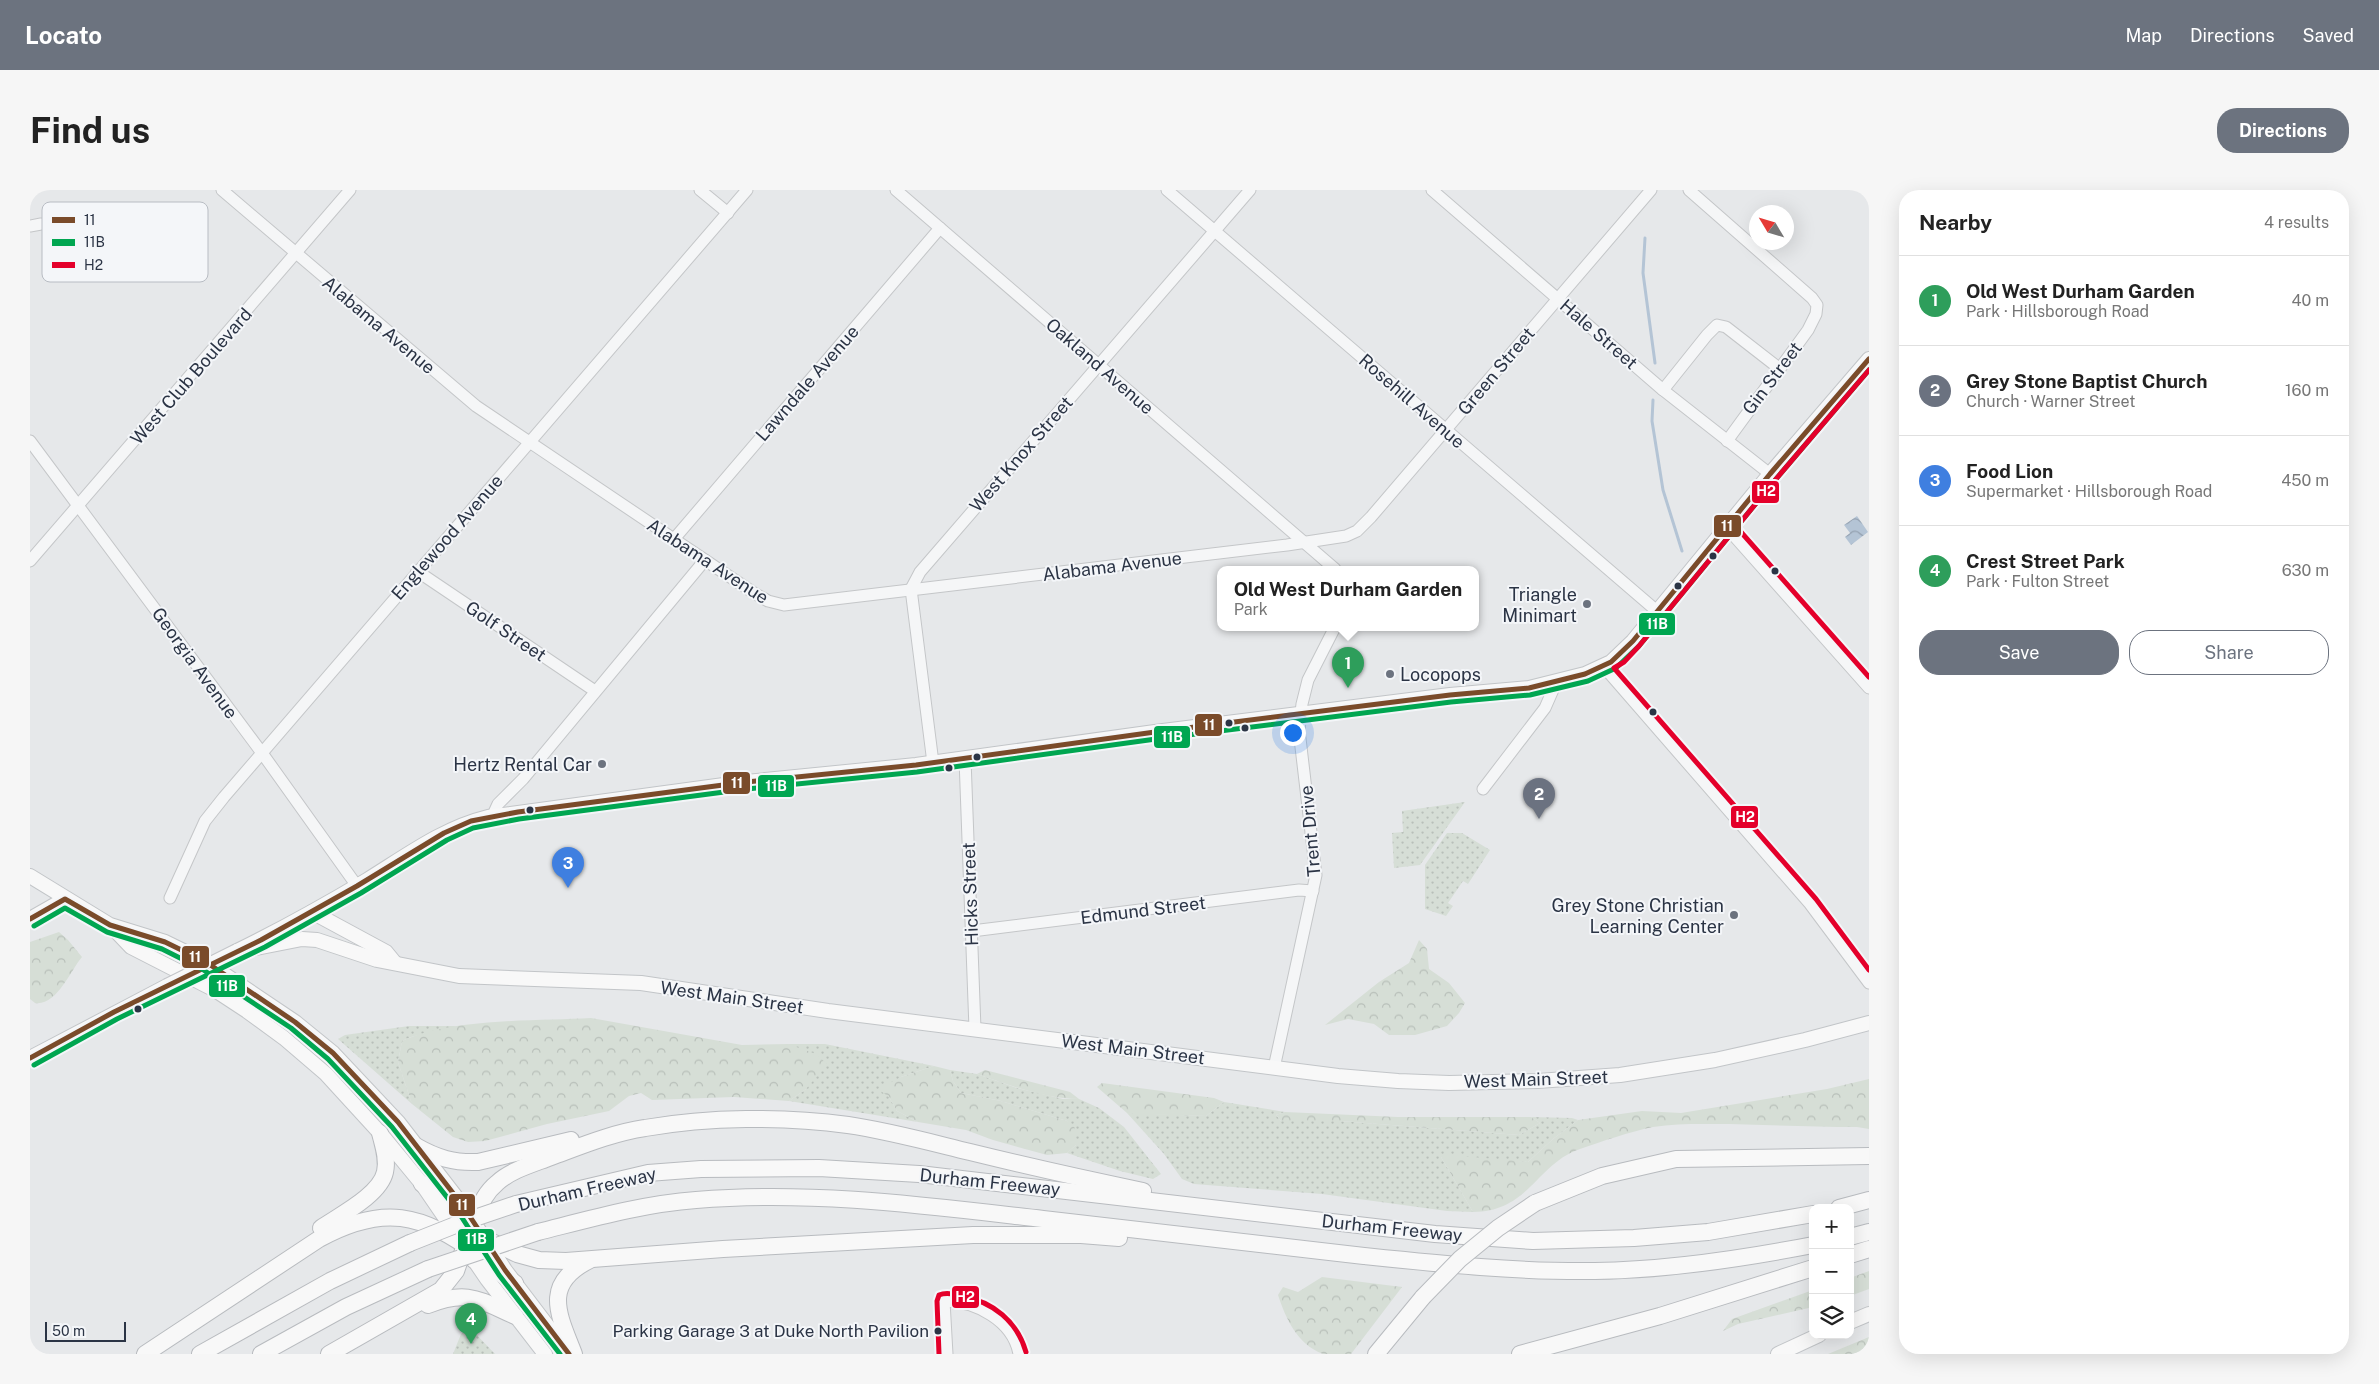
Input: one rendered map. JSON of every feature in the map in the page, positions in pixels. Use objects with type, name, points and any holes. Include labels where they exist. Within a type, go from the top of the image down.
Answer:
[{"type":"highway","points":[[472,1255],[473,1226],[482,1202],[497,1182],[520,1169],[613,1135],[644,1128],[727,1121],[775,1120],[847,1125],[911,1137],[1016,1163],[1188,1199],[1212,1209]]},
{"type":"highway","points":[[272,1270],[295,1246],[373,1191],[382,1180],[386,1156],[380,1133]]},
{"type":"highway","points":[[416,1146],[448,1161],[471,1162],[588,1136],[613,1135]]},
{"type":"highway","points":[[1376,1354],[1423,1297],[1460,1259],[1498,1228],[1535,1203],[1602,1176],[1676,1159],[1869,1156]]},
{"type":"highway","name":"Durham Freeway","points":[[200,1354],[330,1281],[410,1243],[516,1204],[648,1173],[701,1169],[819,1168],[919,1174],[1435,1234],[1533,1241],[1634,1238],[1708,1232],[1809,1215]]},
{"type":"highway","points":[[422,1184],[435,1190],[473,1226],[518,1254],[539,1260],[566,1261],[723,1249],[973,1235],[1081,1235],[1141,1240],[1189,1236]]},
{"type":"highway","name":"Durham Freeway","points":[[262,1354],[346,1307],[428,1269],[538,1232],[624,1211],[671,1203],[749,1198],[884,1202],[1418,1263],[1534,1270],[1597,1271],[1659,1268],[1734,1260],[1809,1246]]},
{"type":"highway","points":[[1854,1204],[1869,1200]]},
{"type":"highway","points":[[145,1354],[272,1270],[344,1226],[362,1220],[399,1217],[426,1225],[504,1278],[510,1277]]},
{"type":"highway","points":[[1854,1236],[1869,1232]]},
{"type":"highway","points":[[1854,1255],[1869,1249]]},
{"type":"highway","points":[[329,1354],[416,1306],[447,1284],[459,1265],[472,1255]]},
{"type":"highway","points":[[574,1354],[558,1314],[557,1299],[560,1287],[568,1276],[578,1266],[592,1259]]},
{"type":"highway","points":[[1520,1354],[1660,1316],[1809,1269]]},
{"type":"highway","points":[[416,1306],[424,1306],[456,1296],[486,1301],[515,1316]]},
{"type":"highway","points":[[1384,1354],[1390,1338]]},
{"type":"main road","points":[[30,1058],[312,912],[452,829],[471,821],[496,816],[784,778],[933,763],[1556,683],[1603,666],[1619,656],[1658,612],[1770,474],[1869,359]]},
{"type":"main road","points":[[30,876],[110,925],[165,942],[206,962],[295,1022],[333,1053],[360,1080],[416,1146],[510,1277],[569,1354]]},
{"type":"main road","points":[[30,920],[65,898]]},
{"type":"main road","name":"West Main Street","points":[[312,912],[386,952],[395,962]]},
{"type":"main road","points":[[110,925],[130,947],[215,990],[284,1038],[326,1074],[380,1133],[422,1184],[515,1316],[545,1354]]},
{"type":"main road","name":"West Main Street","points":[[238,951],[277,945],[302,938],[317,940],[377,960],[459,976],[641,984],[828,1011],[1347,1077],[1449,1083],[1587,1078],[1671,1069],[1805,1040],[1869,1023]]},
{"type":"main road","points":[[1854,1320],[1869,1314]]},
{"type":"main road","points":[[1778,1354],[1810,1339]]},
{"type":"street","name":"Alabama Avenue","points":[[222,190],[476,406],[754,594],[768,601],[784,605],[1303,542]]},
{"type":"street","name":"West Club Boulevard","points":[[30,561],[350,190]]},
{"type":"street","points":[[700,190],[728,213]]},
{"type":"street","name":"Englewood Avenue","points":[[170,898],[205,821],[747,190]]},
{"type":"street","name":"Oakland Avenue","points":[[896,190],[1303,542]]},
{"type":"street","name":"Rosehill Avenue","points":[[1167,190],[1658,612]]},
{"type":"street","name":"West Knox Street","points":[[911,589],[920,572],[1250,190]]},
{"type":"street","name":"Hale Street","points":[[1432,190],[1663,390],[1770,474]]},
{"type":"street","name":"Green Street","points":[[1303,542],[1346,536],[1357,531],[1651,190]]},
{"type":"street","name":"Gin Street","points":[[1689,190],[1816,301],[1816,314],[1808,330],[1727,441]]},
{"type":"street","name":"Lawndale Avenue","points":[[674,539],[940,228]]},
{"type":"street","points":[[1663,390],[1717,325],[1726,327],[1780,369]]},
{"type":"street","name":"Georgia Avenue","points":[[30,441],[262,753],[357,886]]},
{"type":"street","points":[[1727,528],[1869,688]]},
{"type":"street","points":[[1303,542],[1331,566]]},
{"type":"street","points":[[496,816],[522,779],[705,560]]},
{"type":"street","name":"Golf Street","points":[[418,571],[595,692]]},
{"type":"street","points":[[911,589],[933,763]]},
{"type":"street","name":"Trent Drive","points":[[1274,1068],[1316,875],[1299,730],[1300,715],[1308,680],[1333,631]]},
{"type":"street","points":[[1603,666],[1810,904],[1869,983]]},
{"type":"street","points":[[1483,789],[1545,708],[1556,683]]},
{"type":"street","name":"Hicks Street","points":[[965,759],[975,1029]]},
{"type":"street","name":"Edmund Street","points":[[972,931],[1298,890],[1314,891]]},
{"type":"street","points":[[947,1354],[944,1301],[960,1301],[979,1307],[996,1318],[1008,1332],[1019,1354]]},
{"type":"green space","points":[[1465,802],[1420,865],[1394,868],[1392,833],[1403,832],[1402,811]]},
{"type":"green space","points":[[1447,833],[1462,833],[1490,850],[1468,884],[1463,881],[1448,903],[1453,906],[1446,916],[1425,909],[1425,865]]},
{"type":"green space","points":[[59,932],[82,957],[62,986],[50,999],[35,1003],[30,999],[30,942]]},
{"type":"green space","points":[[1419,940],[1427,949],[1429,969],[1449,983],[1465,1003],[1447,1026],[1415,1035],[1389,1035],[1374,1024],[1348,1019],[1325,1025],[1379,982],[1409,963]]},
{"type":"green space","points":[[591,1018],[742,1045],[788,1044],[816,1054],[827,1064],[806,1089],[789,1101],[734,1097],[652,1100],[641,1093],[629,1096],[609,1111],[547,1124],[485,1141],[468,1142],[453,1137],[412,1104],[398,1062],[402,1041],[445,1028],[469,1024]]},
{"type":"green space","points":[[409,1026],[458,1026],[411,1037],[402,1041],[398,1062],[412,1104],[338,1039],[345,1035]]},
{"type":"green space","points":[[788,1044],[825,1044],[934,1066],[901,1077],[889,1097],[897,1111],[918,1122],[789,1101],[806,1089]]},
{"type":"green space","points":[[934,1066],[950,1070],[953,1081],[961,1093],[1001,1101],[1067,1121],[1075,1128],[1076,1145],[1067,1153],[1047,1155],[993,1140],[966,1130],[918,1122],[897,1111],[889,1097],[878,1089],[901,1077]]},
{"type":"green space","points":[[950,1070],[977,1074],[1017,1088],[1063,1099],[1079,1099],[1099,1108],[1124,1127],[1161,1174],[1153,1179],[1120,1171],[1067,1153],[1076,1145],[1067,1121],[1001,1101],[961,1093],[953,1081]]},
{"type":"green space","points":[[985,1070],[1070,1092],[1079,1099],[1040,1094],[977,1074]]},
{"type":"green space","points":[[1869,1079],[1869,1129],[1857,1127],[1729,1124],[1681,1124],[1653,1127],[1607,1140],[1565,1156],[1520,1196],[1492,1210],[1473,1212],[1441,1157],[1449,1155],[1528,1162],[1553,1139],[1578,1120],[1642,1111],[1681,1113],[1827,1089]]},
{"type":"green space","points":[[1102,1083],[1214,1098],[1224,1102],[1206,1116],[1127,1113],[1097,1087]]},
{"type":"green space","points":[[1224,1102],[1285,1112],[1276,1115],[1281,1121],[1340,1121],[1519,1135],[1540,1123],[1531,1117],[1572,1118],[1578,1120],[1553,1139],[1528,1162],[1441,1157],[1473,1212],[1447,1211],[1322,1194],[1194,1184],[1182,1179],[1164,1154],[1127,1113],[1206,1116]]},
{"type":"green space","points":[[1285,1112],[1398,1117],[1531,1117],[1540,1123],[1519,1135],[1340,1121],[1281,1121],[1276,1115]]},
{"type":"green space","points":[[1869,1271],[1869,1289],[1854,1295],[1854,1277]]},
{"type":"green space","points":[[1322,1277],[1402,1287],[1351,1354],[1323,1354],[1314,1350],[1299,1337],[1289,1322],[1281,1304],[1278,1295],[1283,1287],[1298,1292]]},
{"type":"green space","points":[[1809,1291],[1809,1308],[1738,1324],[1723,1331],[1732,1319]]},
{"type":"green space","points":[[472,1330],[495,1354],[453,1354],[461,1334]]},
{"type":"green space","points":[[1869,1337],[1869,1354],[1828,1354]]},
{"type":"water","points":[[1857,516],[1868,532],[1851,545],[1845,537],[1850,533],[1844,525]]},
{"type":"waterway","points":[[1645,238],[1643,273],[1655,363]]},
{"type":"waterway","points":[[1653,400],[1652,421],[1663,490],[1682,551]]},
{"type":"transit line","name":"11","points":[[30,1058],[114,1012],[261,940],[357,886],[444,833],[471,821],[518,812],[746,782],[916,765],[1155,732],[1450,695],[1529,688],[1585,674],[1611,662],[1633,641],[1770,474],[1869,359]]},
{"type":"transit line","name":"11B","points":[[34,1065],[117,1019],[265,947],[361,893],[447,840],[473,828],[519,819],[747,789],[917,772],[1156,739],[1451,702],[1530,695],[1588,681],[1616,668],[1639,646],[1776,479],[1869,370]]},
{"type":"transit line","name":"H2","points":[[1869,370],[1776,479],[1639,646],[1624,662],[1614,668],[1816,899],[1869,970]]},
{"type":"transit line","name":"H2","points":[[1733,523],[1869,677]]},
{"type":"transit line","name":"11","points":[[30,919],[65,899],[110,925],[165,942],[206,962],[295,1022],[333,1053],[398,1122],[463,1206],[505,1270],[569,1354]]},
{"type":"transit line","name":"11B","points":[[34,926],[65,908],[107,932],[162,949],[202,969],[291,1028],[328,1059],[392,1127],[457,1210],[499,1275],[560,1354]]},
{"type":"transit line","name":"H2","points":[[939,1354],[937,1301],[939,1295],[948,1293],[973,1299],[994,1308],[1017,1331],[1026,1352]]},
{"type":"place","name":"Triangle Minimart","points":[[1587,604]]},
{"type":"place","name":"Locopops","points":[[1390,674]]},
{"type":"place","name":"Old West Durham Garden","points":[[1348,688]]},
{"type":"place","name":"Hertz Rental Car","points":[[602,764]]},
{"type":"place","name":"Grey Stone Baptist Church","points":[[1539,819]]},
{"type":"place","name":"Food Lion","points":[[568,888]]},
{"type":"place","name":"Grey Stone Christian Learning Center","points":[[1734,915]]},
{"type":"place","name":"Parking Garage 3 at Duke North Pavilion","points":[[938,1331]]},
{"type":"place","name":"Crest Street Park","points":[[471,1344]]}]
